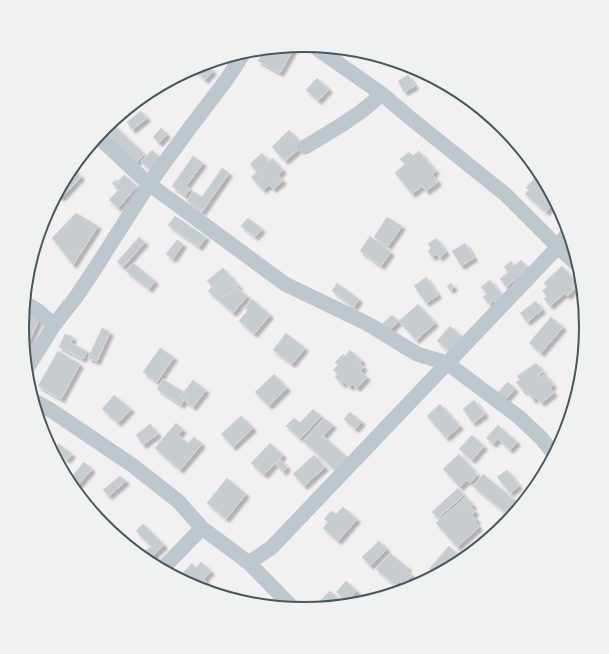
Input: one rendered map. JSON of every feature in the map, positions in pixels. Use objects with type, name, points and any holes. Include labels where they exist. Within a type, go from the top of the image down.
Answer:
[{"type":"street","points":[[322,52],[382,94],[506,195],[572,259]]},
{"type":"street","points":[[31,362],[54,325],[76,297],[150,184],[239,60]]},
{"type":"street","points":[[305,147],[362,111],[382,94]]},
{"type":"street","points":[[102,140],[150,184],[285,284],[368,324],[416,354],[447,364],[519,417],[542,438],[551,450]]},
{"type":"street","points":[[250,563],[272,547],[558,247],[565,237]]},
{"type":"street","points":[[30,306],[54,325]]},
{"type":"street","points":[[40,404],[132,465],[178,501],[202,528],[250,563],[288,602]]},
{"type":"street","points":[[166,566],[202,528]]},
{"type":"building","points":[[292,52],[280,73],[258,61],[261,55]]},
{"type":"building","points":[[210,68],[213,71],[205,80],[197,73]]},
{"type":"building","points":[[408,75],[415,86],[404,92],[398,81]]},
{"type":"building","points":[[317,78],[329,89],[318,101],[306,90]]},
{"type":"building","points":[[141,111],[147,118],[132,130],[127,122]]},
{"type":"building","points":[[116,127],[144,154],[136,163],[107,135]]},
{"type":"building","points":[[161,128],[167,134],[159,143],[153,137]]},
{"type":"building","points":[[289,130],[303,145],[285,161],[272,147]]},
{"type":"building","points":[[152,150],[161,158],[150,170],[141,162]]},
{"type":"building","points":[[419,151],[436,171],[432,174],[438,182],[426,191],[422,186],[412,194],[395,173],[405,164],[400,159],[409,152],[413,156]]},
{"type":"building","points":[[262,153],[269,162],[272,158],[283,170],[278,175],[283,181],[273,189],[269,185],[263,190],[251,177],[257,172],[250,164]]},
{"type":"building","points":[[193,156],[203,163],[186,186],[190,189],[185,196],[172,186]]},
{"type":"building","points":[[222,168],[229,173],[202,212],[187,201],[193,191],[202,197]]},
{"type":"building","points":[[76,172],[81,177],[61,198],[66,189]]},
{"type":"building","points":[[124,175],[137,186],[118,208],[109,200],[122,186],[117,182]]},
{"type":"building","points":[[536,177],[552,205],[546,212],[525,194],[529,190],[526,188]]},
{"type":"building","points":[[117,180],[121,185],[117,189],[112,183]]},
{"type":"building","points":[[76,213],[98,226],[73,265],[52,238]]},
{"type":"building","points":[[175,216],[206,237],[199,247],[168,225]]},
{"type":"building","points":[[387,217],[402,226],[388,246],[374,237]]},
{"type":"building","points":[[248,218],[262,229],[255,237],[241,226]]},
{"type":"building","points":[[370,236],[391,252],[381,266],[360,251]]},
{"type":"building","points":[[139,237],[145,242],[123,267],[117,262]]},
{"type":"building","points":[[436,238],[446,252],[439,258],[437,254],[432,257],[428,251],[431,248],[428,244]]},
{"type":"building","points":[[177,240],[183,244],[173,259],[166,254]]},
{"type":"building","points":[[465,243],[474,258],[461,266],[452,251]]},
{"type":"building","points":[[521,260],[527,267],[524,269],[527,273],[522,277],[520,275],[506,287],[500,279],[508,272],[504,267],[511,261],[514,266]]},
{"type":"building","points":[[133,263],[155,281],[149,289],[126,271]]},
{"type":"building","points":[[562,266],[577,282],[573,285],[576,288],[567,296],[565,293],[550,306],[544,299],[547,296],[542,291],[547,287],[544,283]]},
{"type":"building","points":[[223,268],[239,286],[222,298],[207,281]]},
{"type":"building","points":[[223,275],[247,296],[233,313],[208,291]]},
{"type":"building","points":[[426,277],[438,295],[426,303],[414,286]]},
{"type":"building","points":[[490,280],[504,299],[497,304],[494,300],[489,304],[483,297],[487,294],[481,287]]},
{"type":"building","points":[[337,283],[359,299],[354,307],[332,291]]},
{"type":"building","points":[[451,283],[454,287],[450,290],[447,286]]},
{"type":"building","points":[[252,299],[270,315],[254,334],[239,321],[248,310],[245,308]]},
{"type":"building","points":[[536,301],[542,310],[527,322],[520,313]]},
{"type":"building","points":[[418,304],[435,323],[416,340],[399,321]]},
{"type":"building","points":[[30,315],[39,320],[30,339]]},
{"type":"building","points":[[392,315],[399,321],[389,331],[382,324]]},
{"type":"building","points":[[551,317],[563,327],[541,353],[529,343]]},
{"type":"building","points":[[450,326],[463,337],[450,352],[437,341]]},
{"type":"building","points":[[102,328],[110,332],[97,361],[88,358]]},
{"type":"building","points":[[286,333],[305,348],[292,364],[273,350]]},
{"type":"building","points":[[65,334],[73,337],[71,343],[87,351],[83,359],[59,347]]},
{"type":"building","points":[[160,348],[174,357],[157,382],[143,372]]},
{"type":"building","points":[[350,350],[362,361],[359,363],[364,367],[360,371],[367,377],[357,388],[352,384],[350,387],[344,382],[342,384],[335,377],[338,373],[333,370],[338,365],[335,362],[343,354],[345,356]]},
{"type":"building","points":[[58,351],[80,364],[61,399],[38,386]]},
{"type":"building","points":[[536,363],[543,372],[539,374],[541,377],[545,374],[553,385],[550,388],[554,393],[541,403],[536,397],[533,400],[526,390],[524,392],[516,382],[520,380],[517,376]]},
{"type":"building","points":[[274,374],[287,388],[269,406],[255,392]]},
{"type":"building","points":[[163,379],[187,394],[181,405],[157,389]]},
{"type":"building","points":[[193,380],[206,390],[193,407],[180,397]]},
{"type":"building","points":[[508,382],[515,389],[502,403],[494,396]]},
{"type":"building","points":[[114,395],[131,409],[118,423],[102,409]]},
{"type":"building","points":[[474,400],[485,414],[473,423],[463,409]]},
{"type":"building","points":[[440,404],[460,426],[446,438],[427,416]]},
{"type":"building","points":[[313,409],[321,416],[300,439],[286,426],[294,418],[300,423]]},
{"type":"building","points":[[350,412],[362,422],[355,429],[344,419]]},
{"type":"building","points":[[241,416],[253,428],[233,447],[221,434]]},
{"type":"building","points":[[324,418],[333,425],[323,436],[348,458],[336,471],[303,441]]},
{"type":"building","points":[[176,423],[183,430],[178,435],[188,443],[194,437],[202,444],[180,470],[155,448]]},
{"type":"building","points":[[150,424],[158,434],[143,445],[136,435]]},
{"type":"building","points":[[498,425],[517,442],[510,450],[498,439],[493,444],[486,438]]},
{"type":"building","points":[[472,435],[484,446],[472,460],[459,449]]},
{"type":"building","points":[[270,443],[283,455],[264,475],[251,463]]},
{"type":"building","points":[[59,444],[72,454],[67,460],[60,455],[56,447]]},
{"type":"building","points":[[459,454],[478,475],[470,483],[467,480],[460,487],[443,469]]},
{"type":"building","points":[[314,455],[325,467],[304,486],[293,474]]},
{"type":"building","points":[[281,460],[287,467],[283,472],[276,464]]},
{"type":"building","points":[[84,462],[92,469],[78,485],[73,476]]},
{"type":"building","points":[[507,470],[519,486],[510,493],[497,477]]},
{"type":"building","points":[[483,474],[517,502],[507,514],[473,486]]},
{"type":"building","points":[[120,476],[126,481],[109,496],[103,490]]},
{"type":"building","points":[[227,478],[246,494],[226,519],[207,503]]},
{"type":"building","points":[[458,488],[464,495],[438,518],[432,512]]},
{"type":"building","points":[[466,497],[473,505],[471,507],[475,512],[472,515],[477,520],[475,522],[479,527],[457,547],[436,523]]},
{"type":"building","points":[[343,507],[357,519],[338,541],[323,528],[328,522],[324,519],[331,511],[336,514]]},
{"type":"building","points":[[143,524],[164,545],[152,557],[145,552],[151,546],[136,531]]},
{"type":"building","points":[[379,541],[387,549],[370,566],[362,557]]},
{"type":"building","points":[[449,546],[459,555],[432,571],[429,569]]},
{"type":"building","points":[[390,553],[408,568],[406,570],[412,575],[405,584],[403,584],[399,581],[395,585],[376,569]]},
{"type":"building","points":[[201,562],[211,571],[204,579],[206,582],[204,584],[182,574],[192,563],[196,568]]},
{"type":"building","points":[[346,581],[357,591],[350,598],[345,599],[336,592]]},
{"type":"building","points":[[330,591],[339,600],[323,602],[319,602]]}]
